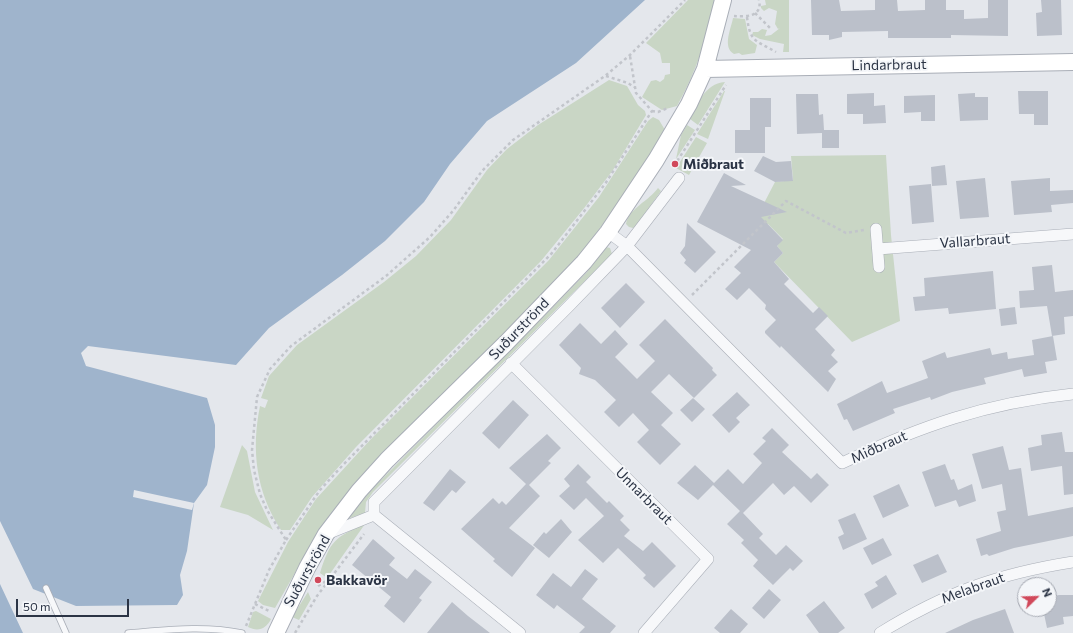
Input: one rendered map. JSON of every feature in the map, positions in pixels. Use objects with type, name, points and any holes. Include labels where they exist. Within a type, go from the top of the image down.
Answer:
[{"type":"street","name":"Suðurströnd","points":[[276,633],[300,579],[326,534],[359,491],[584,262],[608,232],[668,142],[689,104],[705,69],[722,7]]},
{"type":"street","name":"Lindarbraut","points":[[705,69],[1073,62]]},
{"type":"street","points":[[520,633],[375,516],[374,502],[627,246],[678,178]]},
{"type":"street","points":[[876,229],[879,267]]},
{"type":"street","name":"Miðbraut","points":[[608,232],[627,246],[842,463],[897,438],[989,407],[1042,397],[1073,394]]},
{"type":"street","name":"Vallarbraut","points":[[878,249],[1073,234]]},
{"type":"street","name":"Unnarbraut","points":[[511,363],[708,559],[644,633]]},
{"type":"street","points":[[326,534],[375,516]]},
{"type":"street","name":"Melabraut","points":[[880,633],[915,612],[957,592],[1017,572],[1073,562]]},
{"type":"lane","points":[[46,588],[66,633]]},
{"type":"lane","points":[[128,633],[216,629],[242,633]]},
{"type":"path","points":[[286,540],[267,510],[260,494],[254,470],[252,450],[257,396],[270,369],[291,346],[386,276],[424,242],[453,211],[482,171],[512,140],[605,76],[630,55],[685,0]]},
{"type":"path","points":[[722,7],[747,17],[755,13],[760,6],[758,0]]},
{"type":"path","points":[[755,13],[771,29]]},
{"type":"path","points":[[747,17],[750,35],[753,39],[784,56],[788,67]]},
{"type":"path","points":[[630,55],[636,93],[652,111],[658,112],[668,108],[673,109]]},
{"type":"path","points":[[605,76],[628,83],[634,87]]},
{"type":"path","points":[[678,178],[680,173],[672,168],[726,85]]},
{"type":"path","points":[[242,633],[270,570],[286,540],[320,490],[552,253],[606,184],[652,111]]},
{"type":"path","points":[[683,304],[786,201],[846,232],[876,229]]},
{"type":"path","points":[[295,633],[329,579],[375,516]]},
{"type":"path","points":[[318,586],[329,579]]},
{"type":"path","points":[[308,602],[313,604]]},
{"type":"path","points":[[255,604],[273,612]]},
{"type":"green space","points":[[688,0],[717,0],[700,54],[684,93],[677,106],[662,110],[642,97],[651,81],[656,80],[660,82],[664,79],[665,75],[670,74],[670,63],[662,63],[660,53],[646,43]]},
{"type":"green space","points":[[765,0],[789,0],[789,52],[783,52],[784,44],[760,39],[752,35],[753,32],[758,32],[762,29],[767,30],[765,36],[771,35],[780,28],[778,29],[775,24],[777,11],[769,8],[764,11],[761,8],[761,6],[766,5]]},
{"type":"green space","points":[[733,18],[745,19],[749,39],[757,45],[755,53],[742,55],[739,53],[734,54],[730,51],[728,47],[728,38]]},
{"type":"green space","points":[[609,80],[627,86],[638,105],[645,111],[646,115],[613,170],[541,261],[356,447],[312,497],[290,530],[281,530],[266,501],[261,486],[256,455],[257,422],[260,406],[265,408],[268,400],[261,398],[269,376],[297,345],[384,282],[416,256],[451,220],[487,170],[507,149],[538,125]]},
{"type":"green space","points":[[725,82],[698,125],[690,119],[699,101],[707,91],[718,84]]},
{"type":"green space","points":[[724,91],[708,139],[697,134]]},
{"type":"green space","points":[[653,117],[659,120],[665,130],[645,164],[576,260],[347,494],[320,529],[275,608],[263,605],[258,601],[288,542],[316,499],[371,439],[549,260],[599,197],[648,121]]},
{"type":"green space","points":[[687,125],[695,130],[676,159],[681,135]]},
{"type":"green space","points":[[696,137],[707,143],[689,175],[676,168]]},
{"type":"green space","points":[[886,155],[891,235],[900,321],[852,342],[774,262],[783,253],[777,246],[783,239],[768,224],[749,232],[775,182],[793,180],[791,156]]},
{"type":"green space","points":[[658,188],[661,191],[636,226],[633,228],[629,227],[626,224],[631,213]]},
{"type":"green space","points":[[606,247],[610,248],[612,254],[373,492],[366,502],[365,513],[347,519],[371,490],[587,272]]},
{"type":"green space","points":[[242,445],[247,451],[255,492],[273,530],[248,515],[220,507]]},
{"type":"green space","points":[[365,524],[327,578],[320,573],[327,554],[335,541]]},
{"type":"green space","points":[[308,592],[311,599],[299,620],[292,617]]},
{"type":"green space","points":[[256,611],[271,619],[267,625],[261,629],[252,629],[248,627],[253,612]]},
{"type":"water","points":[[0,0],[645,0],[576,63],[487,121],[450,164],[424,202],[385,241],[342,275],[269,328],[236,365],[88,346],[81,353],[86,366],[207,398],[215,425],[215,447],[207,485],[194,503],[187,551],[180,575],[183,595],[177,605],[76,606],[33,589],[0,521]]},
{"type":"water","points":[[0,584],[23,633],[0,633]]},
{"type":"pier","points":[[134,490],[194,503],[192,510],[133,497]]},
{"type":"building","points":[[811,0],[839,0],[841,11],[875,10],[875,0],[897,0],[898,11],[925,10],[925,0],[946,0],[946,10],[964,10],[964,19],[988,18],[988,0],[1008,0],[1008,36],[951,35],[951,38],[888,38],[888,31],[842,32],[842,37],[829,40],[829,35],[812,35]]},
{"type":"building","points":[[1041,0],[1061,0],[1062,35],[1037,36],[1036,13],[1042,12]]},
{"type":"building","points":[[1018,91],[1048,91],[1048,125],[1034,125],[1034,114],[1019,114]]},
{"type":"building","points":[[874,93],[874,106],[885,105],[886,123],[863,124],[863,114],[847,114],[847,94]]},
{"type":"building","points":[[975,93],[975,97],[988,97],[988,120],[960,121],[958,94]]},
{"type":"building","points":[[796,94],[818,94],[819,115],[823,114],[824,130],[839,130],[839,148],[822,148],[822,133],[797,134]]},
{"type":"building","points":[[935,95],[935,121],[921,121],[921,112],[904,113],[904,96]]},
{"type":"building","points":[[750,98],[771,98],[771,127],[765,127],[765,153],[735,153],[735,130],[750,130]]},
{"type":"building","points":[[763,156],[776,162],[791,161],[793,181],[775,182],[754,171]]},
{"type":"building","points":[[945,165],[947,185],[932,186],[931,167]]},
{"type":"building","points":[[724,173],[746,185],[731,186],[787,212],[761,217],[783,240],[777,246],[783,253],[774,262],[789,279],[784,284],[813,313],[819,307],[828,316],[815,329],[835,350],[831,355],[838,362],[828,371],[836,379],[828,392],[781,346],[780,348],[765,333],[765,331],[776,320],[765,309],[766,305],[749,288],[737,300],[725,289],[741,273],[734,267],[751,250],[697,222]]},
{"type":"building","points":[[985,178],[989,217],[960,219],[956,181]]},
{"type":"building","points":[[1050,178],[1050,191],[1073,190],[1073,203],[1051,205],[1052,212],[1014,215],[1011,181]]},
{"type":"building","points":[[931,184],[934,222],[912,224],[909,186]]},
{"type":"building","points":[[687,223],[716,252],[695,273],[684,263],[686,260],[680,253],[685,246]]},
{"type":"building","points":[[1052,265],[1055,292],[1073,290],[1073,316],[1064,317],[1065,334],[1052,336],[1047,306],[1020,308],[1019,291],[1034,290],[1032,267]]},
{"type":"building","points":[[993,271],[996,309],[949,314],[948,308],[915,311],[913,297],[925,296],[924,278]]},
{"type":"building","points":[[626,283],[645,302],[620,328],[601,308]]},
{"type":"building","points":[[1015,307],[1017,324],[1001,326],[999,309]]},
{"type":"building","points":[[665,319],[713,368],[712,370],[717,375],[694,398],[669,374],[651,392],[673,413],[661,425],[681,444],[660,465],[637,442],[649,430],[633,413],[619,427],[604,412],[616,400],[595,380],[579,374],[581,368],[559,345],[580,323],[601,344],[615,330],[628,344],[615,357],[637,379],[655,361],[639,345]]},
{"type":"building","points":[[1053,336],[1057,360],[1045,362],[1047,373],[1024,377],[1022,369],[984,378],[986,384],[952,392],[931,400],[930,397],[893,409],[895,413],[853,431],[847,419],[844,420],[837,404],[882,381],[887,393],[928,378],[922,361],[945,352],[947,358],[990,348],[992,355],[1007,352],[1008,359],[1034,355],[1032,340]]},
{"type":"building","points":[[737,392],[750,405],[736,418],[740,422],[729,433],[712,415]]},
{"type":"building","points":[[693,398],[705,409],[692,422],[680,410]]},
{"type":"building","points":[[513,400],[529,415],[499,449],[482,433]]},
{"type":"building","points":[[772,428],[789,445],[782,452],[811,479],[817,473],[829,485],[811,503],[794,486],[784,495],[773,483],[743,513],[763,534],[759,538],[776,555],[786,545],[803,561],[793,571],[790,568],[773,585],[753,566],[758,560],[741,543],[744,540],[727,524],[740,511],[713,485],[698,500],[677,483],[695,465],[714,483],[728,469],[743,484],[762,463],[753,454],[766,441],[762,438]]},
{"type":"building","points":[[1062,432],[1065,452],[1073,452],[1073,494],[1064,495],[1062,466],[1031,471],[1028,448],[1042,445],[1041,435]]},
{"type":"building","points":[[547,434],[561,448],[548,461],[551,463],[529,485],[540,496],[509,528],[535,548],[512,577],[493,561],[495,559],[461,529],[493,498],[499,504],[502,501],[506,505],[526,484],[509,468]]},
{"type":"building","points":[[1003,446],[1009,470],[1021,468],[1028,516],[1073,507],[1073,536],[1014,548],[989,556],[987,554],[981,556],[976,539],[1001,531],[997,512],[1006,510],[1002,484],[982,489],[972,454]]},
{"type":"building","points":[[578,464],[591,477],[586,482],[607,503],[609,501],[624,516],[620,520],[630,530],[624,536],[643,551],[652,542],[676,566],[654,588],[643,578],[646,575],[618,548],[603,563],[578,540],[604,516],[586,498],[574,510],[559,496],[570,486],[564,479]]},
{"type":"building","points":[[945,464],[951,480],[954,479],[958,490],[972,484],[976,501],[959,507],[956,500],[935,507],[922,472]]},
{"type":"building","points":[[450,469],[466,482],[456,493],[452,490],[434,511],[423,503]]},
{"type":"building","points":[[899,484],[909,506],[883,518],[873,496]]},
{"type":"building","points":[[855,513],[867,539],[843,550],[838,537],[844,534],[838,520]]},
{"type":"building","points":[[561,519],[572,532],[549,558],[533,545],[544,532],[546,534]]},
{"type":"building","points":[[883,538],[892,555],[872,565],[863,548]]},
{"type":"building","points":[[373,539],[395,558],[389,565],[407,579],[415,569],[432,582],[419,598],[422,600],[404,623],[384,606],[391,597],[352,565]]},
{"type":"building","points":[[938,554],[947,572],[922,583],[913,565]]},
{"type":"building","points":[[585,569],[598,579],[582,599],[616,626],[610,633],[579,633],[585,627],[557,605],[554,609],[536,595],[553,573],[571,587]]},
{"type":"building","points":[[886,575],[897,594],[872,609],[864,594],[878,586],[875,582]]},
{"type":"building","points":[[769,589],[781,600],[764,619],[752,608]]},
{"type":"building","points":[[1057,595],[1073,595],[1073,616],[1063,617],[1064,624],[1047,628],[1045,617],[1057,617]]},
{"type":"building","points":[[824,601],[845,628],[838,633],[819,633],[806,615]]},
{"type":"building","points":[[452,602],[468,616],[490,633],[427,633]]},
{"type":"building","points":[[731,609],[748,624],[740,633],[720,633],[714,628]]},
{"type":"building","points":[[1005,609],[1014,633],[945,633],[973,620]]},
{"type":"place","name":"Miðbraut","points":[[675,164]]},
{"type":"place","name":"Bakkavör","points":[[318,580]]}]
